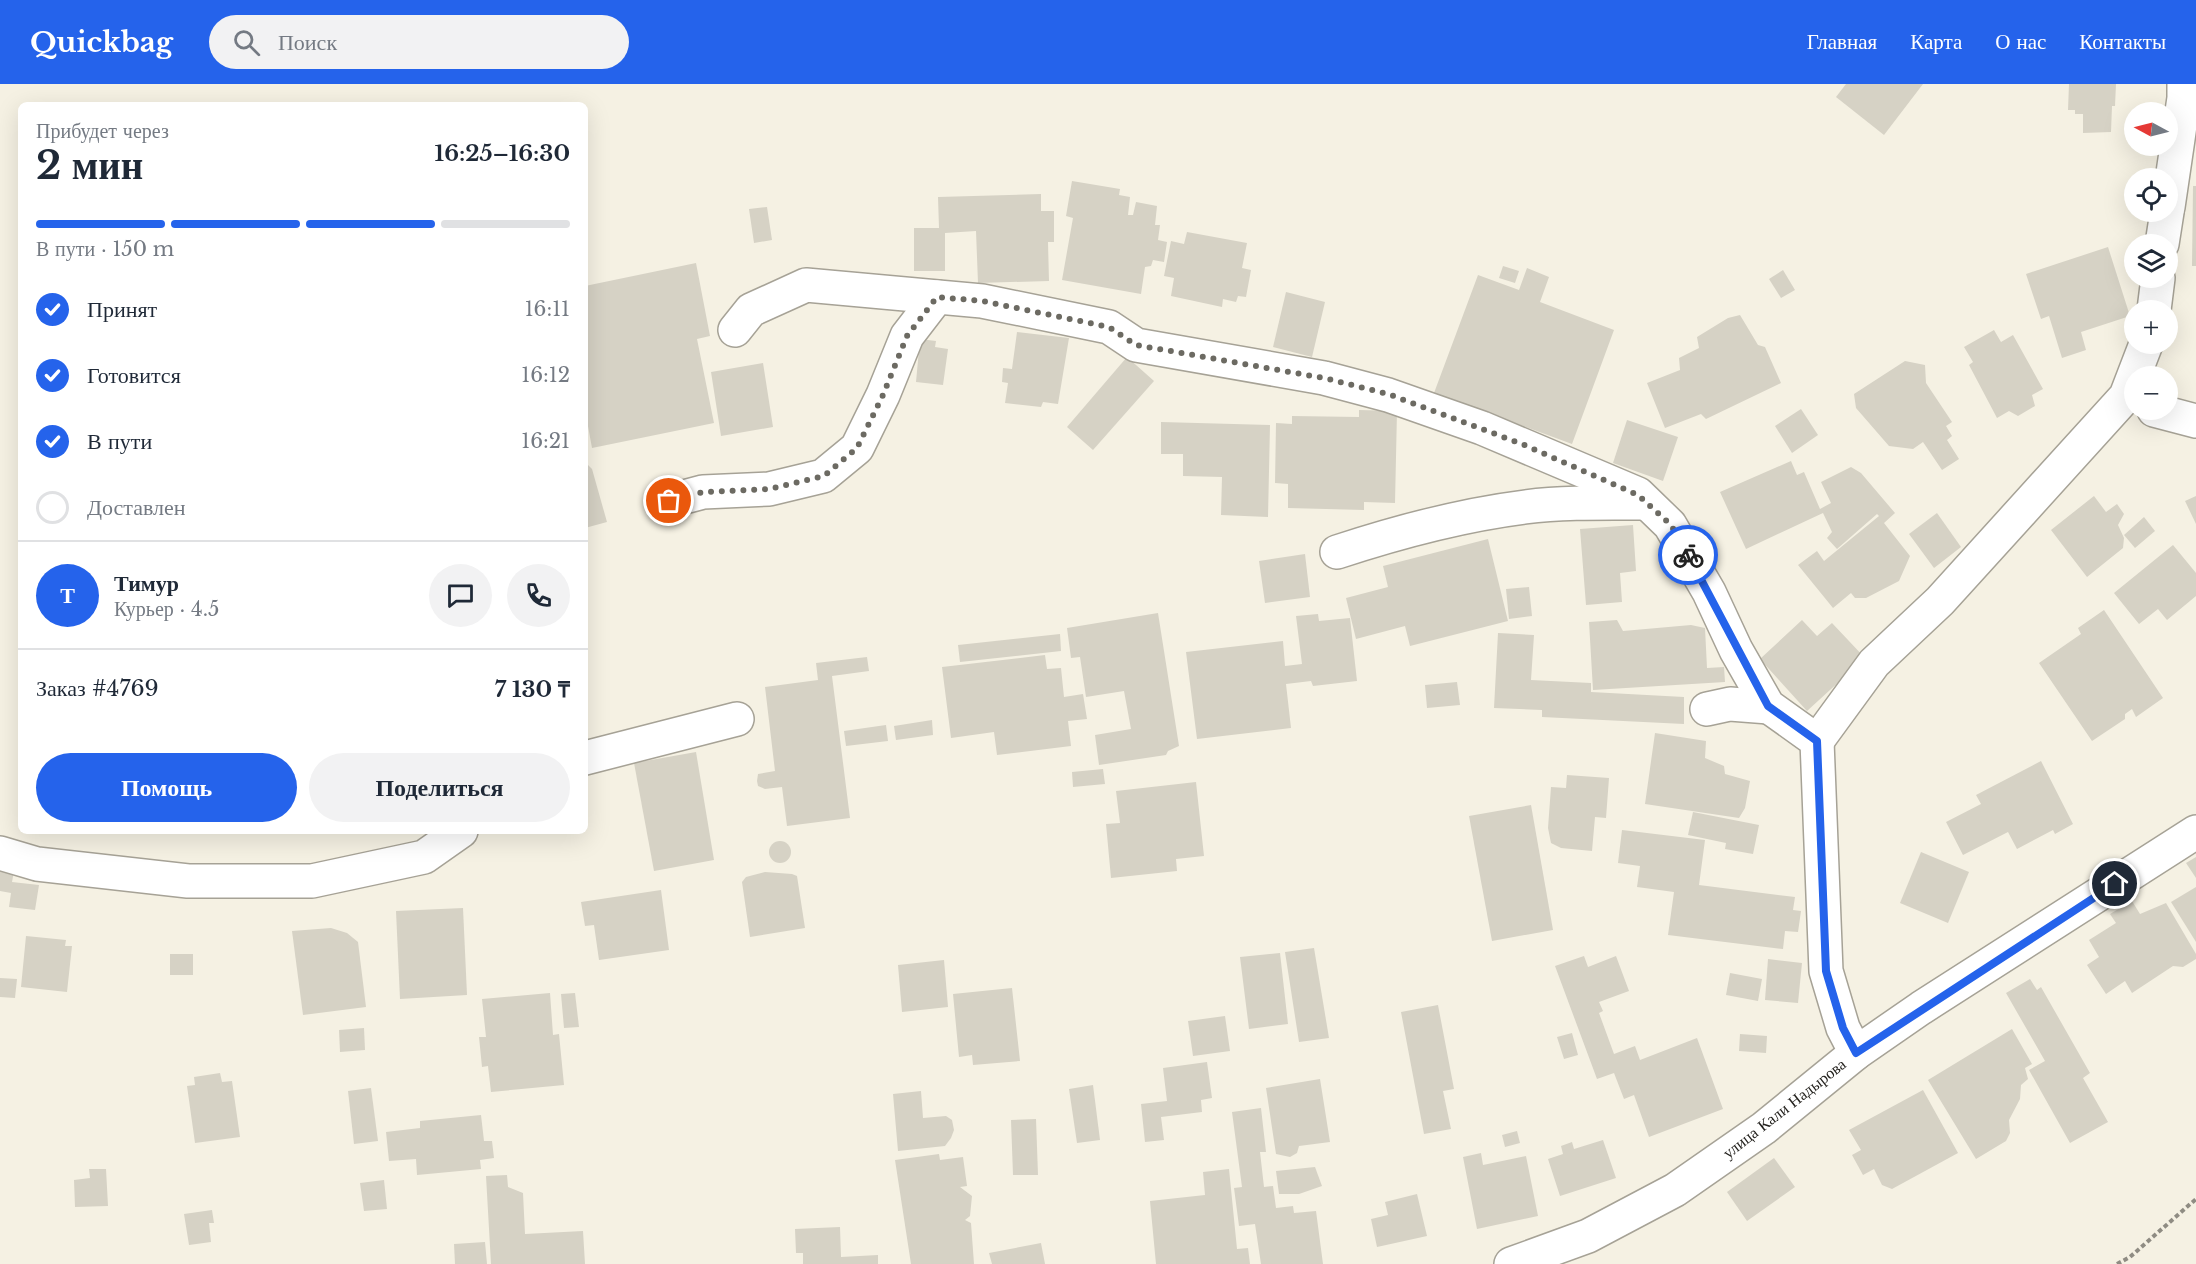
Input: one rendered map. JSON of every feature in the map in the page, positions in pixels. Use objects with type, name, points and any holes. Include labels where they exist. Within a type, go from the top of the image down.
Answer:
[{"type":"street","points":[[2173,168],[2184,84]]},
{"type":"street","points":[[735,330],[751,310],[806,285],[982,301],[1109,327],[1136,345],[1324,378],[1388,394],[1562,460],[1638,495],[1671,525],[1709,592],[1736,650],[1769,707],[1817,741]]},
{"type":"street","points":[[669,501],[703,492],[769,489],[824,476],[857,448],[883,395],[907,336],[937,297]]},
{"type":"street","points":[[1856,1053],[1843,1028],[1826,971],[1817,741],[1874,663],[1940,601],[2124,416]]},
{"type":"street","points":[[2178,416],[2196,422]]},
{"type":"street","points":[[1337,552],[1382,537],[1455,519],[1526,507],[1647,502]]},
{"type":"street","points":[[1707,709],[1730,704],[1769,707]]},
{"type":"street","points":[[588,757],[737,719]]},
{"type":"street","name":"улица Кали Надырова","points":[[1511,1264],[1588,1236],[1675,1190],[1764,1128],[1856,1053],[1921,1008],[2196,832]]},
{"type":"street","points":[[0,853],[37,864],[188,881],[312,881],[424,857],[457,834]]},
{"type":"path","points":[[2117,1264],[2130,1257],[2196,1199]]},
{"type":"building","points":[[1846,84],[1923,84],[1884,135],[1836,97]]},
{"type":"building","points":[[2069,84],[2116,84],[2111,132],[2083,133],[2083,114],[2075,114],[2075,110],[2068,110]]},
{"type":"building","points":[[1072,181],[1120,189],[1119,195],[1130,197],[1128,215],[1133,215],[1136,202],[1157,206],[1155,225],[1160,225],[1158,240],[1167,242],[1164,262],[1153,260],[1151,266],[1145,267],[1141,294],[1062,280],[1073,218],[1066,216]]},
{"type":"building","points":[[2193,186],[2196,186],[2196,266],[2192,266]]},
{"type":"building","points":[[1041,194],[1041,211],[1054,211],[1054,242],[1048,242],[1049,281],[978,283],[976,231],[945,233],[945,271],[914,271],[914,228],[939,228],[938,197]]},
{"type":"building","points":[[767,207],[772,240],[754,243],[749,209]]},
{"type":"building","points":[[1187,232],[1247,243],[1242,268],[1251,270],[1246,297],[1238,296],[1236,302],[1223,299],[1222,307],[1171,296],[1174,278],[1164,276],[1171,241],[1184,244]]},
{"type":"building","points":[[2108,247],[2125,300],[2124,318],[2081,332],[2086,350],[2062,358],[2049,316],[2041,319],[2026,274]]},
{"type":"building","points":[[696,263],[710,336],[697,339],[714,423],[592,448],[588,426],[588,285]]},
{"type":"building","points":[[1503,266],[1519,271],[1515,283],[1499,278]]},
{"type":"building","points":[[1527,268],[1549,277],[1540,302],[1614,330],[1572,444],[1434,393],[1478,275],[1519,290]]},
{"type":"building","points":[[1783,270],[1795,290],[1781,298],[1769,279]]},
{"type":"building","points":[[1286,292],[1325,302],[1312,357],[1273,347]]},
{"type":"building","points":[[1740,315],[1758,345],[1765,347],[1781,383],[1706,419],[1701,414],[1665,428],[1647,383],[1680,370],[1679,358],[1699,348],[1697,337],[1728,318]]},
{"type":"building","points":[[1994,330],[2001,342],[2013,335],[2043,389],[2032,395],[2035,406],[2018,416],[2009,411],[1997,418],[1969,365],[1973,362],[1964,347]]},
{"type":"building","points":[[1017,332],[1069,338],[1058,404],[1043,402],[1041,407],[1005,403],[1008,383],[1002,382],[1003,368],[1012,369]]},
{"type":"building","points":[[920,339],[936,341],[935,347],[948,349],[943,385],[916,382]]},
{"type":"building","points":[[1127,357],[1154,381],[1093,450],[1067,427]]},
{"type":"building","points":[[1905,361],[1925,365],[1926,383],[1952,422],[1946,426],[1952,436],[1947,440],[1959,459],[1942,470],[1923,442],[1913,449],[1889,446],[1856,408],[1854,394]]},
{"type":"building","points":[[763,363],[773,427],[721,436],[711,372]]},
{"type":"building","points":[[1801,409],[1818,435],[1792,453],[1775,426]]},
{"type":"building","points":[[1359,410],[1397,411],[1395,503],[1364,502],[1364,510],[1288,508],[1288,484],[1275,483],[1276,423],[1292,424],[1292,416],[1359,417]]},
{"type":"building","points":[[1627,420],[1678,437],[1663,481],[1613,463]]},
{"type":"building","points":[[1161,422],[1270,425],[1268,517],[1221,515],[1222,477],[1183,476],[1183,454],[1161,454]]},
{"type":"building","points":[[1791,461],[1797,475],[1804,472],[1820,509],[1831,503],[1821,482],[1851,467],[1861,473],[1895,513],[1884,523],[1910,556],[1899,581],[1866,598],[1855,598],[1851,593],[1833,608],[1798,565],[1817,551],[1824,561],[1879,516],[1877,514],[1837,549],[1827,538],[1832,532],[1823,513],[1746,549],[1720,492]]},
{"type":"building","points":[[588,465],[592,469],[607,522],[588,527]]},
{"type":"building","points":[[2094,496],[2106,512],[2117,504],[2124,514],[2118,525],[2124,538],[2123,548],[2087,577],[2051,530]]},
{"type":"building","points":[[2196,496],[2196,524],[2185,501]]},
{"type":"building","points":[[1937,513],[1961,547],[1934,568],[1909,534]]},
{"type":"building","points":[[2144,517],[2155,531],[2135,548],[2124,535]]},
{"type":"building","points":[[1633,525],[1636,571],[1620,573],[1622,602],[1586,605],[1580,529]]},
{"type":"building","points":[[1488,539],[1508,621],[1410,646],[1405,626],[1356,639],[1346,598],[1388,587],[1383,566]]},
{"type":"building","points":[[2173,545],[2196,573],[2196,596],[2167,620],[2158,609],[2139,624],[2114,593]]},
{"type":"building","points":[[1305,554],[1310,597],[1265,603],[1259,561]]},
{"type":"building","points":[[1529,587],[1532,616],[1509,619],[1506,589]]},
{"type":"building","points":[[2104,610],[2163,698],[2136,717],[2132,709],[2125,714],[2125,719],[2092,741],[2039,663],[2081,634],[2078,628]]},
{"type":"building","points":[[1158,613],[1179,746],[1168,751],[1166,755],[1099,765],[1095,735],[1131,729],[1124,691],[1086,697],[1080,657],[1071,658],[1067,628]]},
{"type":"building","points":[[1318,614],[1319,621],[1350,618],[1357,681],[1313,686],[1311,681],[1286,684],[1291,728],[1197,739],[1186,652],[1283,641],[1285,666],[1302,664],[1296,616]]},
{"type":"building","points":[[1617,620],[1623,631],[1691,625],[1705,628],[1707,668],[1724,667],[1725,682],[1593,690],[1589,622]]},
{"type":"building","points":[[1802,620],[1817,636],[1832,623],[1865,658],[1807,711],[1760,659]]},
{"type":"building","points":[[1498,633],[1534,635],[1531,680],[1591,683],[1591,692],[1684,697],[1684,724],[1542,717],[1542,710],[1494,708]]},
{"type":"building","points":[[1060,634],[1061,651],[960,662],[958,645]]},
{"type":"building","points":[[1045,655],[1047,669],[1061,668],[1064,697],[1083,694],[1087,719],[1068,721],[1071,746],[997,755],[994,732],[951,738],[942,667]]},
{"type":"building","points":[[867,657],[869,671],[832,676],[850,818],[787,826],[782,787],[765,789],[758,786],[757,781],[758,774],[775,771],[765,687],[818,680],[816,663]]},
{"type":"building","points":[[1457,682],[1460,705],[1427,708],[1425,685]]},
{"type":"building","points":[[932,720],[933,735],[896,740],[894,726]]},
{"type":"building","points":[[886,725],[888,741],[846,746],[844,731]]},
{"type":"building","points":[[1655,733],[1706,741],[1705,758],[1724,766],[1725,774],[1750,781],[1745,808],[1739,818],[1645,804]]},
{"type":"building","points":[[696,752],[714,860],[654,871],[634,763]]},
{"type":"building","points":[[2041,761],[2073,824],[2055,834],[2053,830],[2017,849],[2008,832],[1963,855],[1946,822],[1981,804],[1976,795]]},
{"type":"building","points":[[1103,769],[1105,784],[1073,787],[1072,772]]},
{"type":"building","points":[[1567,775],[1609,778],[1606,818],[1595,817],[1592,851],[1561,848],[1551,843],[1548,828],[1551,787],[1566,788]]},
{"type":"building","points":[[1196,782],[1204,856],[1176,859],[1177,871],[1111,878],[1106,824],[1120,823],[1116,791]]},
{"type":"building","points":[[1531,805],[1553,930],[1492,941],[1469,816]]},
{"type":"building","points":[[1693,812],[1759,825],[1753,854],[1725,849],[1726,843],[1688,835]]},
{"type":"building","points":[[1622,830],[1705,840],[1699,885],[1795,897],[1793,910],[1801,911],[1798,932],[1785,931],[1783,949],[1668,935],[1674,892],[1637,887],[1640,866],[1618,863]]},
{"type":"building","points":[[780,841],[788,844],[791,852],[788,860],[780,863],[772,860],[769,852],[772,844]]},
{"type":"building","points":[[1921,852],[1969,872],[1948,923],[1900,903]]},
{"type":"building","points":[[2196,857],[2196,878],[2186,863]]},
{"type":"building","points":[[0,870],[14,871],[12,882],[39,885],[35,910],[9,907],[11,893],[0,891]]},
{"type":"building","points":[[765,872],[797,876],[805,928],[750,937],[742,882],[746,877]]},
{"type":"building","points":[[2196,887],[2196,942],[2171,902]]},
{"type":"building","points":[[661,890],[669,950],[599,960],[594,925],[585,926],[581,902]]},
{"type":"building","points":[[2132,901],[2140,914],[2166,903],[2196,954],[2196,959],[2183,967],[2173,966],[2132,993],[2125,981],[2106,994],[2087,965],[2099,957],[2089,940],[2116,923],[2110,914]]},
{"type":"building","points":[[463,908],[467,995],[400,999],[396,911]]},
{"type":"building","points":[[331,928],[347,933],[358,942],[366,1007],[303,1015],[292,931]]},
{"type":"building","points":[[26,936],[66,940],[65,946],[72,946],[67,992],[21,987]]},
{"type":"building","points":[[1314,948],[1329,1038],[1299,1042],[1285,952]]},
{"type":"building","points":[[1280,953],[1288,1024],[1249,1029],[1240,957]]},
{"type":"building","points":[[170,954],[193,954],[193,975],[170,975]]},
{"type":"building","points":[[1584,956],[1588,967],[1616,956],[1629,991],[1599,1002],[1603,1011],[1599,1013],[1614,1054],[1635,1046],[1640,1060],[1697,1038],[1723,1109],[1649,1137],[1634,1095],[1624,1099],[1614,1073],[1597,1079],[1555,966]]},
{"type":"building","points":[[1768,959],[1802,963],[1798,1003],[1765,1000]]},
{"type":"building","points":[[944,960],[948,1007],[902,1012],[898,965]]},
{"type":"building","points":[[1730,973],[1762,979],[1758,1001],[1726,995]]},
{"type":"building","points":[[0,978],[17,979],[15,998],[0,997]]},
{"type":"building","points":[[2030,979],[2037,990],[2041,987],[2090,1073],[2083,1078],[2108,1122],[2070,1143],[2029,1070],[2045,1061],[2006,993]]},
{"type":"building","points":[[1012,988],[1020,1061],[973,1065],[972,1055],[959,1057],[953,994]]},
{"type":"building","points":[[550,993],[553,1035],[559,1034],[564,1085],[491,1092],[488,1066],[482,1067],[479,1037],[486,1037],[482,999]]},
{"type":"building","points":[[575,993],[579,1027],[564,1028],[561,994]]},
{"type":"building","points":[[1438,1005],[1454,1089],[1443,1091],[1451,1129],[1424,1134],[1401,1012]]},
{"type":"building","points":[[1225,1016],[1230,1051],[1193,1056],[1188,1021]]},
{"type":"building","points":[[364,1028],[365,1050],[340,1052],[339,1030]]},
{"type":"building","points":[[2012,1029],[2032,1064],[2025,1068],[2028,1079],[2021,1085],[2020,1099],[2009,1120],[2010,1133],[2006,1141],[1976,1159],[1928,1080]]},
{"type":"building","points":[[1572,1033],[1578,1055],[1564,1059],[1557,1037]]},
{"type":"building","points":[[1740,1034],[1767,1036],[1766,1053],[1739,1051]]},
{"type":"building","points":[[1207,1062],[1212,1098],[1201,1100],[1202,1112],[1161,1117],[1164,1140],[1145,1142],[1141,1104],[1167,1101],[1163,1068]]},
{"type":"building","points":[[220,1073],[222,1082],[232,1081],[240,1137],[195,1143],[187,1086],[195,1085],[194,1077]]},
{"type":"building","points":[[1320,1079],[1330,1142],[1299,1146],[1297,1153],[1290,1157],[1276,1154],[1266,1088]]},
{"type":"building","points":[[1093,1085],[1100,1140],[1077,1143],[1069,1089]]},
{"type":"building","points":[[371,1088],[378,1141],[354,1144],[348,1091]]},
{"type":"building","points":[[1923,1090],[1958,1153],[1892,1189],[1882,1185],[1874,1169],[1863,1175],[1852,1155],[1861,1150],[1849,1130]]},
{"type":"building","points":[[921,1091],[923,1118],[946,1116],[952,1120],[954,1130],[951,1138],[945,1146],[898,1151],[893,1094]]},
{"type":"building","points":[[1261,1108],[1266,1152],[1260,1152],[1264,1187],[1273,1186],[1276,1208],[1293,1206],[1294,1213],[1316,1211],[1323,1264],[1261,1264],[1255,1224],[1239,1226],[1234,1188],[1242,1187],[1232,1112]]},
{"type":"building","points":[[481,1115],[484,1141],[492,1141],[494,1158],[480,1160],[481,1169],[417,1175],[416,1159],[389,1161],[386,1132],[420,1128],[420,1121]]},
{"type":"building","points":[[1036,1119],[1038,1175],[1013,1175],[1011,1120]]},
{"type":"building","points":[[1517,1131],[1520,1143],[1505,1147],[1502,1135]]},
{"type":"building","points":[[1603,1140],[1616,1178],[1560,1196],[1548,1159],[1563,1154],[1561,1146],[1572,1142],[1574,1149]]},
{"type":"building","points":[[1481,1153],[1483,1165],[1526,1156],[1538,1216],[1477,1229],[1463,1157]]},
{"type":"building","points":[[939,1154],[940,1160],[963,1157],[967,1186],[960,1187],[972,1196],[970,1216],[965,1220],[971,1223],[974,1264],[911,1264],[895,1160]]},
{"type":"building","points":[[1774,1158],[1795,1187],[1747,1221],[1727,1192]]},
{"type":"building","points":[[1315,1167],[1322,1186],[1299,1194],[1279,1194],[1276,1171]]},
{"type":"building","points":[[89,1169],[106,1169],[108,1206],[75,1207],[74,1180],[90,1178]]},
{"type":"building","points":[[1229,1169],[1237,1249],[1248,1248],[1250,1264],[1156,1264],[1150,1201],[1205,1195],[1203,1172]]},
{"type":"building","points":[[507,1175],[508,1187],[523,1193],[525,1234],[583,1231],[585,1264],[491,1264],[486,1176]]},
{"type":"building","points":[[384,1180],[387,1209],[364,1211],[360,1183]]},
{"type":"building","points":[[1417,1194],[1427,1236],[1377,1247],[1371,1219],[1388,1215],[1385,1202]]},
{"type":"building","points":[[212,1210],[214,1223],[209,1223],[211,1242],[189,1245],[184,1214]]},
{"type":"building","points":[[840,1227],[841,1257],[878,1255],[878,1264],[803,1264],[803,1253],[796,1253],[795,1229]]},
{"type":"building","points":[[485,1242],[487,1264],[455,1264],[454,1244]]},
{"type":"building","points":[[1041,1243],[1045,1264],[992,1264],[989,1253]]},
{"type":"way so far","points":[[669,501],[703,492],[769,489],[824,476],[857,448],[883,395],[907,336],[937,297],[982,301],[1109,327],[1136,345],[1324,378],[1388,394],[1562,460],[1638,495],[1671,525],[1688,555]]},
{"type":"route","points":[[1688,555],[1709,592],[1736,650],[1768,706],[1817,741],[1826,971],[1843,1028],[1856,1053],[1921,1008],[2115,884]]}]
